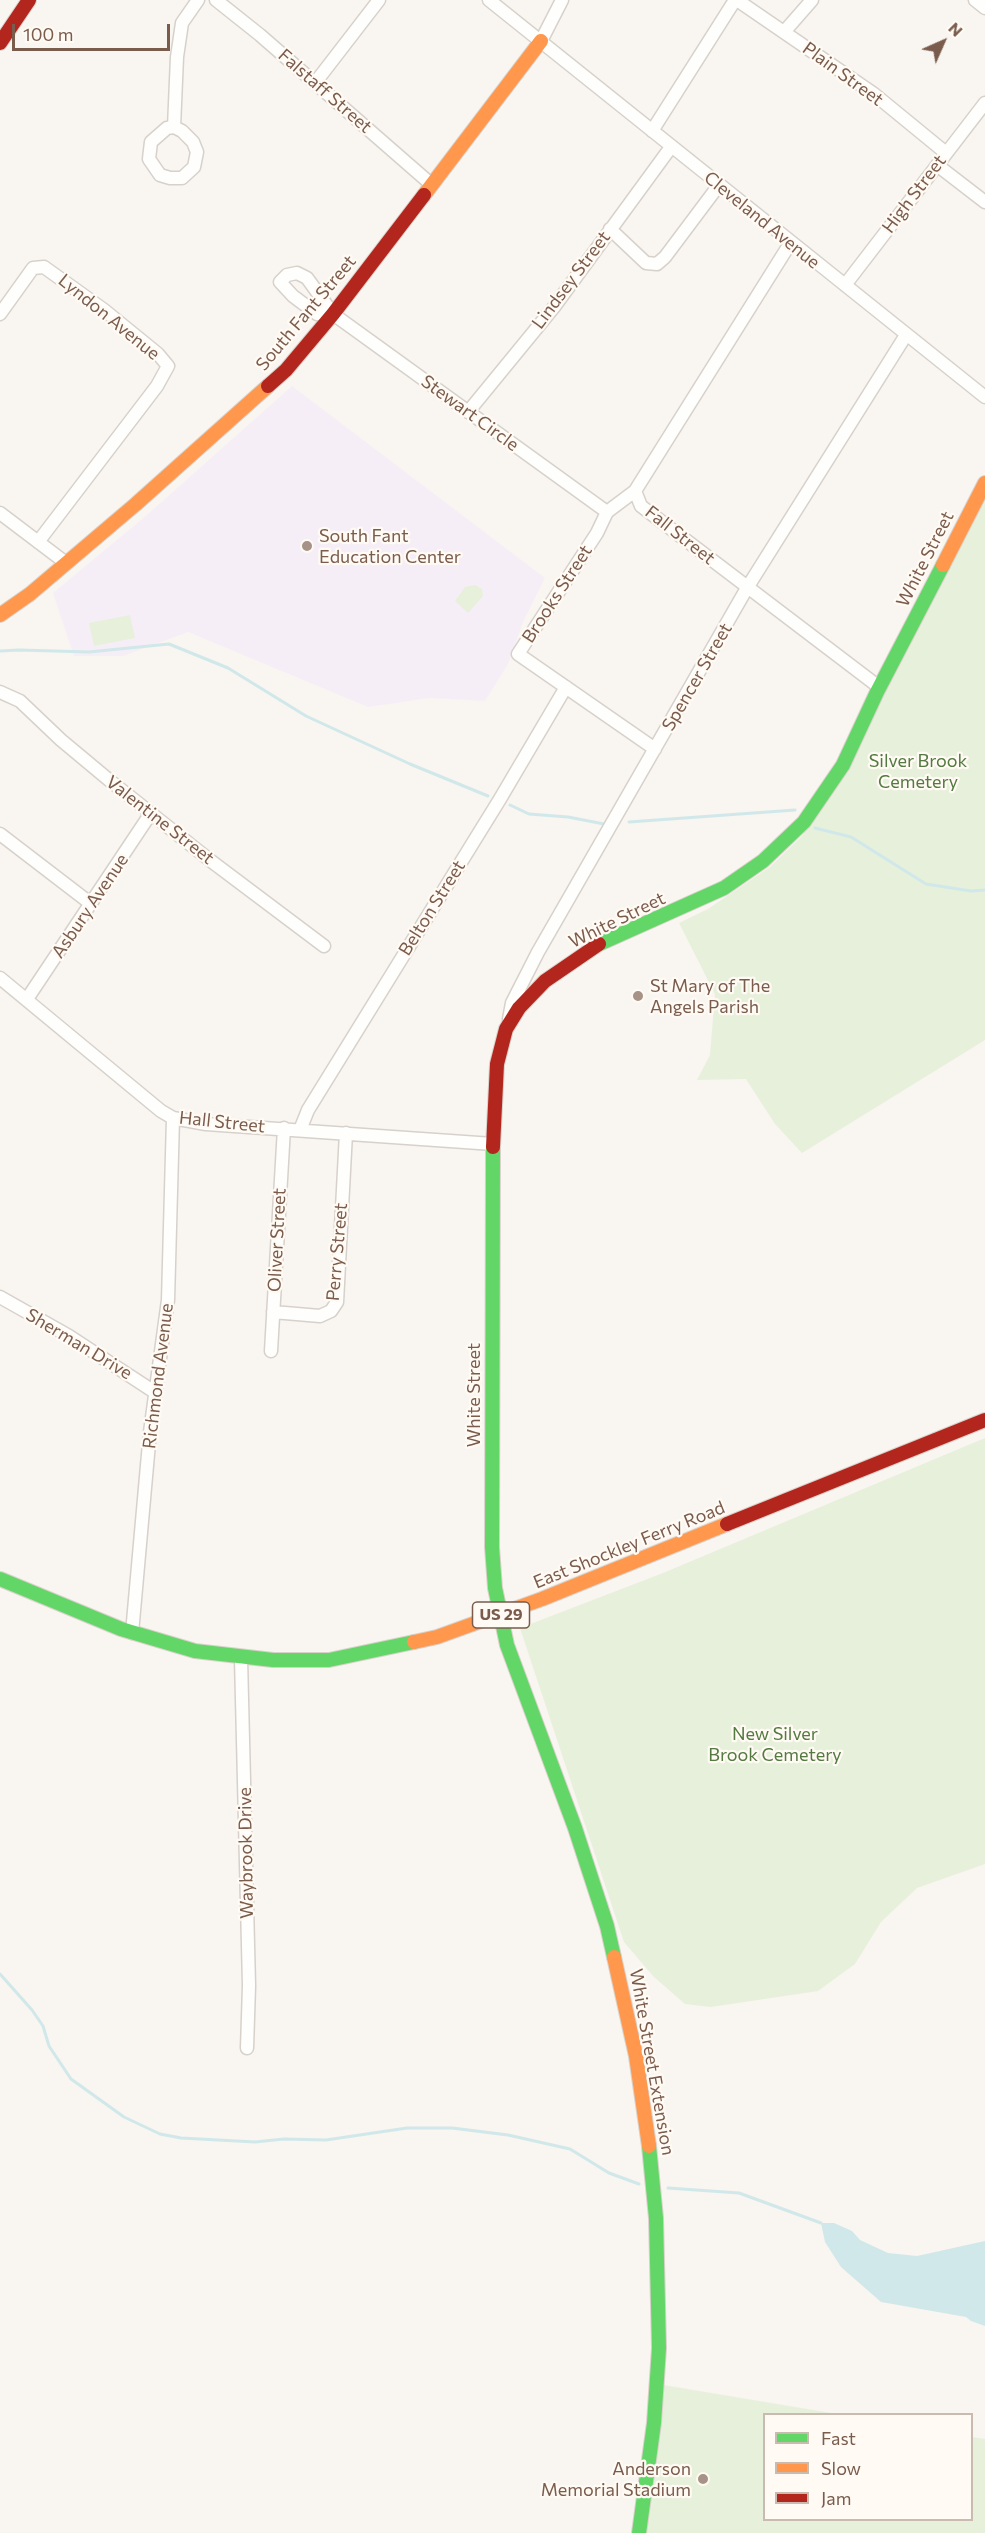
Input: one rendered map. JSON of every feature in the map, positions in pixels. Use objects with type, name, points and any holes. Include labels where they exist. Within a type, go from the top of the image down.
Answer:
[{"type":"main road","points":[[0,42],[28,0]]},
{"type":"main road","name":"South Fant Street","points":[[0,615],[30,594],[286,370],[333,314],[541,41]]},
{"type":"main road","name":"White Street","points":[[499,1615],[492,1547],[493,1144],[497,1064],[506,1029],[532,993],[560,969],[608,940],[692,904],[723,888],[763,861],[789,837],[816,805],[843,765],[879,687],[985,483]]},
{"type":"main road","name":"East Shockley Ferry Road","points":[[0,1579],[132,1633],[195,1651],[241,1658],[310,1661],[362,1655],[426,1640],[499,1615],[696,1538],[985,1419]]},
{"type":"main road","name":"White Street Extension","points":[[499,1615],[507,1646],[574,1828],[607,1926],[626,2004],[647,2123],[656,2218],[659,2348],[654,2423],[639,2533]]},
{"type":"street","points":[[174,127],[177,57],[183,24],[198,0]]},
{"type":"street","name":"Falstaff Street","points":[[216,0],[432,185]]},
{"type":"street","points":[[315,83],[379,0]]},
{"type":"street","name":"Cleveland Avenue","points":[[489,0],[985,397]]},
{"type":"street","points":[[541,41],[562,0]]},
{"type":"street","points":[[652,131],[736,0]]},
{"type":"street","name":"Plain Street","points":[[736,0],[874,94],[946,153]]},
{"type":"street","points":[[784,32],[812,0]]},
{"type":"street","points":[[975,0],[985,8]]},
{"type":"street","name":"High Street","points":[[845,285],[985,103]]},
{"type":"street","points":[[174,127],[183,131],[193,141],[197,152],[194,167],[182,178],[160,175],[149,159],[151,142],[167,128],[174,127]]},
{"type":"street","name":"Lindsey Street","points":[[468,412],[554,307],[671,147]]},
{"type":"street","points":[[937,165],[985,202]]},
{"type":"street","points":[[610,229],[646,263],[657,264],[665,257],[719,185]]},
{"type":"street","name":"Fall Street","points":[[791,242],[635,491],[641,506],[879,687]]},
{"type":"street","name":"Lyndon Avenue","points":[[0,314],[33,268],[44,267],[104,310],[158,354],[168,366],[157,386],[38,542]]},
{"type":"street","name":"Stewart Circle","points":[[333,314],[607,512]]},
{"type":"street","name":"Spencer Street","points":[[506,1029],[512,1003],[522,983],[747,588],[906,335]]},
{"type":"street","name":"Brooks Street","points":[[635,491],[607,512],[597,533],[518,654],[656,749]]},
{"type":"street","points":[[0,513],[66,563]]},
{"type":"street","name":"Belton Street","points":[[300,1130],[308,1110],[500,799],[566,687]]},
{"type":"street","name":"Valentine Street","points":[[0,692],[20,701],[68,746],[210,861],[324,946]]},
{"type":"street","name":"Asbury Avenue","points":[[27,999],[151,813]]},
{"type":"street","points":[[0,834],[90,903]]},
{"type":"street","name":"Hall Street","points":[[0,978],[172,1118],[206,1124],[493,1144]]},
{"type":"street","name":"Richmond Avenue","points":[[132,1633],[150,1432],[168,1300],[172,1118]]},
{"type":"street","name":"Oliver Street","points":[[271,1351],[284,1128]]},
{"type":"street","name":"Perry Street","points":[[273,1312],[320,1316],[331,1311],[336,1302],[346,1133]]},
{"type":"street","name":"Sherman Drive","points":[[0,1297],[69,1336],[156,1393]]},
{"type":"street","name":"Waybrook Drive","points":[[241,1658],[249,1986],[247,2048]]},
{"type":"shaded area","name":"South Fant Education Center","points":[[292,386],[545,578],[523,622],[508,664],[485,701],[429,698],[368,707],[188,632],[123,656],[74,656],[53,593],[147,515]]},
{"type":"green space","name":"Silver Brook Cemetery","points":[[985,493],[985,1040],[802,1153],[775,1124],[746,1079],[697,1080],[710,1055],[715,994],[679,923],[708,909],[770,867],[802,836]]},
{"type":"green space","points":[[475,585],[482,589],[483,596],[468,613],[455,601],[465,587]]},
{"type":"green space","points":[[130,615],[135,638],[94,646],[89,623]]},
{"type":"green space","name":"New Silver Brook Cemetery","points":[[985,1438],[985,1864],[917,1888],[881,1922],[855,1964],[818,1991],[711,2007],[685,2004],[654,1977],[624,1942],[520,1628],[663,1573]]},
{"type":"green space","name":"Anderson Memorial Stadium","points":[[657,2384],[831,2413],[763,2413],[763,2521],[973,2521],[973,2437],[985,2439],[985,2533],[632,2533]]},
{"type":"water","points":[[821,2223],[834,2223],[852,2231],[860,2240],[888,2253],[917,2256],[985,2241],[985,2326],[966,2317],[881,2302],[841,2267],[825,2242]]},
{"type":"waterway","points":[[0,651],[89,652],[169,644],[228,668],[306,716],[410,764],[488,796]]},
{"type":"waterway","points":[[510,805],[529,814],[568,817],[604,824]]},
{"type":"waterway","points":[[629,822],[795,810]]},
{"type":"waterway","points":[[815,828],[851,837],[926,884],[971,891],[985,890]]},
{"type":"waterway","points":[[0,1974],[43,2026],[49,2046],[71,2079],[124,2117],[160,2134],[181,2138],[255,2142],[284,2139],[326,2140],[407,2128],[452,2128],[508,2135],[570,2149],[609,2173],[639,2184]]},
{"type":"waterway","points":[[668,2188],[739,2193],[821,2223]]},
{"type":"traffic: fast","points":[[599,944],[724,888],[763,861],[804,822],[843,765],[877,692],[943,565]]},
{"type":"traffic: fast","points":[[493,1147],[492,1547],[495,1588],[507,1645],[575,1828],[607,1926],[614,1957]]},
{"type":"traffic: fast","points":[[0,1579],[121,1629],[195,1651],[273,1660],[329,1660],[414,1642]]},
{"type":"traffic: fast","points":[[639,2533],[654,2423],[659,2348],[656,2218],[649,2146]]},
{"type":"traffic: slow","points":[[424,195],[541,41]]},
{"type":"traffic: slow","points":[[0,615],[30,594],[136,504],[268,386]]},
{"type":"traffic: slow","points":[[943,565],[985,483]]},
{"type":"traffic: slow","points":[[414,1642],[437,1637],[542,1599],[727,1524]]},
{"type":"traffic: slow","points":[[614,1957],[636,2056],[649,2146]]},
{"type":"traffic: jam","points":[[0,43],[29,0]]},
{"type":"traffic: jam","points":[[268,386],[286,370],[333,314],[424,195]]},
{"type":"traffic: jam","points":[[493,1147],[497,1064],[506,1029],[519,1008],[545,981],[599,944]]},
{"type":"traffic: jam","points":[[727,1524],[985,1420]]},
{"type":"place","name":"South Fant Education Center","points":[[307,546]]},
{"type":"place","name":"St Mary of The Angels Parish","points":[[638,996]]},
{"type":"place","name":"Anderson Memorial Stadium","points":[[703,2479]]}]
